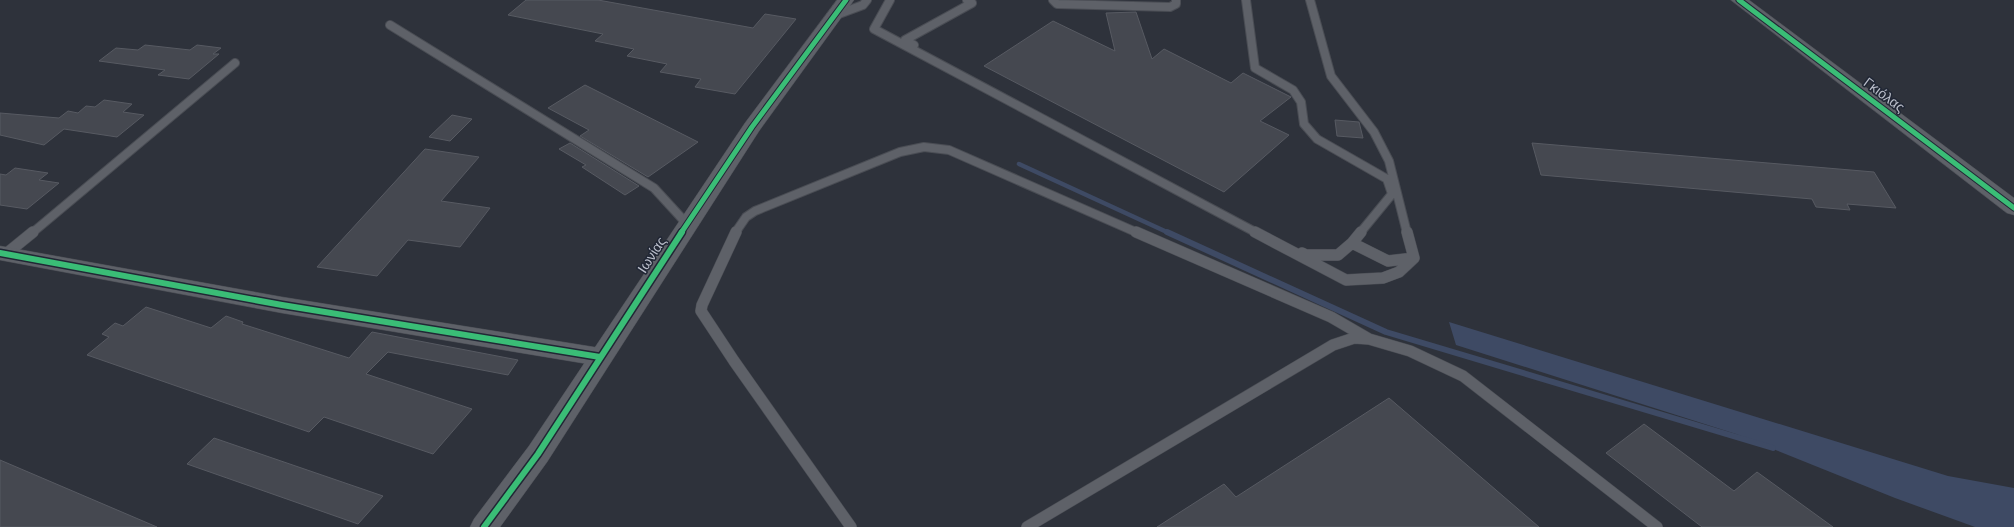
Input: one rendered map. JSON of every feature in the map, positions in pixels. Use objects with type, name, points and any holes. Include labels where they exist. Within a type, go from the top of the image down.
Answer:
[{"type":"street","name":"Γκιόλας","points":[[1739,0],[2014,208]]},
{"type":"street","name":"Ιωνίας","points":[[484,527],[538,454],[686,224],[752,127],[841,7]]},
{"type":"street","points":[[3,254],[282,305],[600,357]]},
{"type":"lane","points":[[841,7],[863,5],[867,0]]},
{"type":"lane","points":[[890,0],[874,29],[1346,280],[1371,281],[1392,276],[1404,270],[1414,258]]},
{"type":"lane","points":[[967,0],[972,3],[905,40],[1306,255],[1338,255],[1352,243],[1392,194],[1387,179],[1317,140],[1304,124],[1301,102],[1293,90],[1255,68],[1246,0]]},
{"type":"lane","points":[[1053,0],[1057,4],[1170,7],[1176,4],[1176,0]]},
{"type":"lane","points":[[1310,0],[1331,76],[1374,132],[1389,160],[1414,258]]},
{"type":"lane","points":[[390,25],[654,188],[686,224]]},
{"type":"lane","points":[[3,254],[234,63]]},
{"type":"lane","points":[[851,527],[734,361],[701,311],[702,305],[738,226],[746,218],[756,211],[900,152],[924,146],[936,146],[949,150],[1331,317],[1369,339]]},
{"type":"lane","points":[[1352,243],[1388,261],[1414,258]]},
{"type":"lane","points":[[1027,527],[1334,345],[1354,338],[1369,339],[1410,351],[1463,376],[1657,527]]},
{"type":"water","points":[[1449,322],[1948,476],[2014,488],[2014,527],[1975,527],[1895,498],[1736,434],[1456,345]]},
{"type":"building","points":[[526,0],[598,0],[753,28],[765,14],[796,19],[735,94],[695,87],[701,79],[660,72],[667,64],[627,56],[634,49],[595,41],[603,34],[508,15]]},
{"type":"building","points":[[1136,12],[1152,59],[1164,49],[1231,83],[1243,73],[1291,97],[1260,121],[1289,135],[1224,192],[984,66],[1053,21],[1115,51],[1106,13]]},
{"type":"building","points":[[145,45],[190,50],[197,45],[221,48],[213,54],[219,54],[189,79],[158,75],[165,70],[99,61],[116,48],[138,50]]},
{"type":"building","points":[[585,85],[698,142],[648,177],[580,136],[589,130],[548,108]]},
{"type":"building","points":[[104,100],[132,104],[123,112],[144,115],[117,137],[64,129],[44,145],[0,135],[0,113],[59,118],[68,111],[78,113],[86,106],[95,107]]},
{"type":"building","points":[[452,115],[472,119],[450,141],[429,137]]},
{"type":"building","points":[[1335,120],[1359,122],[1363,138],[1337,136]]},
{"type":"building","points":[[570,143],[639,186],[625,195],[582,167],[586,165],[559,149]]},
{"type":"building","points":[[1532,143],[1874,172],[1896,208],[1847,204],[1850,210],[1816,207],[1812,199],[1541,175]]},
{"type":"building","points":[[425,149],[479,157],[441,201],[490,208],[460,247],[408,240],[377,276],[317,267]]},
{"type":"building","points":[[15,168],[48,173],[39,180],[59,183],[27,209],[0,205],[0,174],[6,175]]},
{"type":"building","points":[[146,307],[211,328],[226,316],[243,322],[242,324],[349,358],[372,332],[518,360],[508,375],[388,352],[366,374],[472,409],[433,454],[324,417],[309,432],[87,355],[109,337],[102,334],[115,323],[123,326]]},
{"type":"building","points":[[1389,398],[1539,527],[1157,527],[1224,484],[1236,497]]},
{"type":"building","points":[[1644,424],[1734,491],[1757,472],[1833,527],[1702,527],[1606,453]]},
{"type":"building","points":[[214,438],[383,496],[358,524],[187,464]]},
{"type":"building","points":[[0,460],[157,527],[0,527]]},
{"type":"waterway","points":[[1019,164],[1169,233]]},
{"type":"waterway","points":[[1167,232],[1386,332],[1773,448]]},
{"type":"cycle path","points":[[484,527],[538,454],[687,224],[752,127],[846,0]]},
{"type":"cycle path","points":[[1739,0],[2014,208]]},
{"type":"cycle path","points":[[0,253],[282,305],[600,357]]}]
